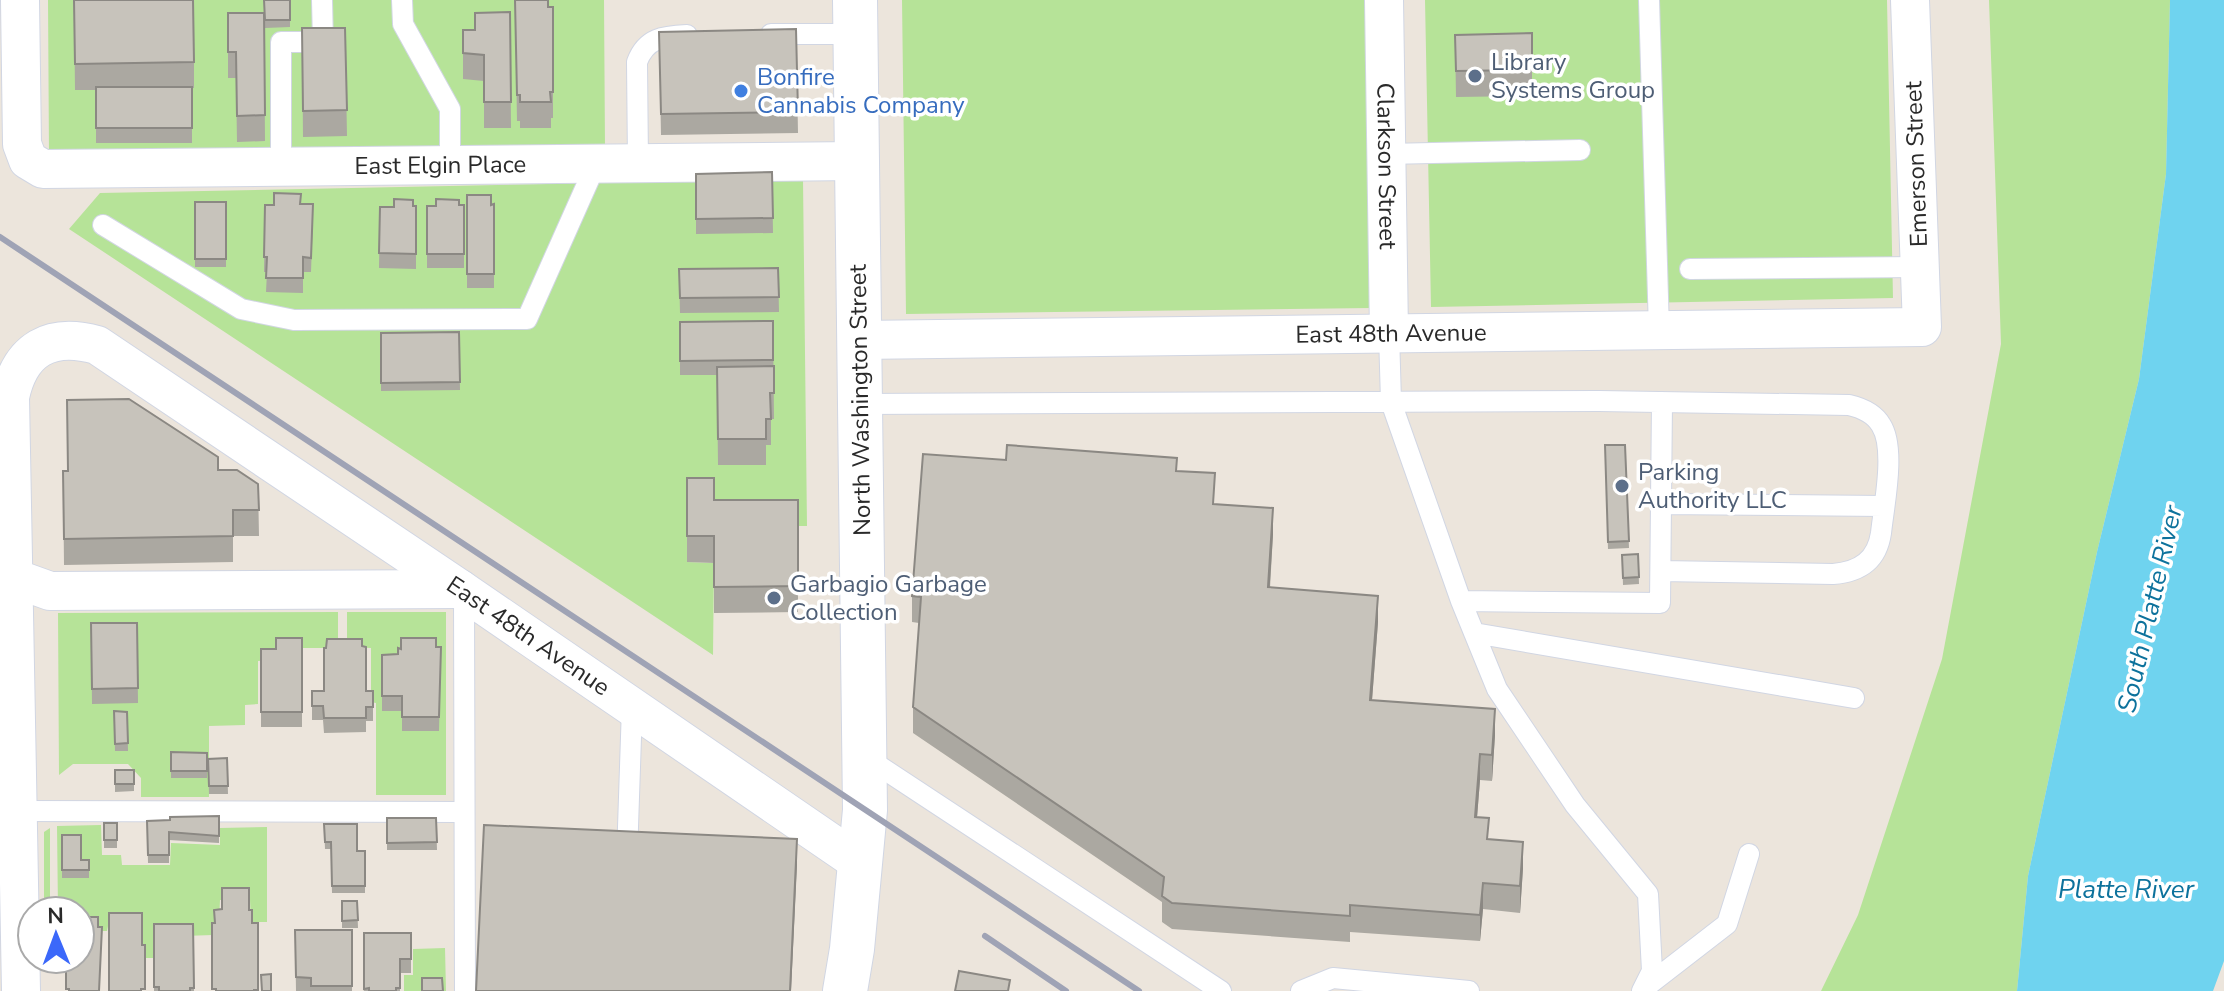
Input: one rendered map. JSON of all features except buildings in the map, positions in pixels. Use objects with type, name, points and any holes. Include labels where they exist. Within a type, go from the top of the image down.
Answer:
[{"type":"main road","name":"North Washington Street","points":[[845,991],[865,810],[855,17]]},
{"type":"street","name":"Clarkson Street","points":[[1384,0],[1389,333]]},
{"type":"street","name":"Emerson Street","points":[[1910,0],[1922,327]]},
{"type":"street","name":"East Elgin Place","points":[[13,5],[22,144],[28,160],[43,169],[856,161]]},
{"type":"street","name":"East 48th Avenue","points":[[859,340],[1922,327]]},
{"type":"street","points":[[21,991],[18,811],[7,575],[10,397],[14,378],[24,361],[39,348],[57,340],[77,339],[97,345],[462,590]]},
{"type":"street","name":"East 48th Avenue","points":[[7,575],[50,591],[462,590],[860,863]]},
{"type":"lane","points":[[281,167],[281,42],[323,42],[322,0]]},
{"type":"lane","points":[[402,0],[403,24],[450,109],[450,165]]},
{"type":"lane","points":[[1649,0],[1659,330]]},
{"type":"lane","points":[[744,35],[855,17]]},
{"type":"lane","points":[[638,163],[637,62],[641,51],[656,38],[713,35]]},
{"type":"lane","points":[[1386,154],[1580,150]]},
{"type":"lane","points":[[103,225],[241,309],[294,320],[527,319],[596,164]]},
{"type":"lane","points":[[1690,269],[1919,267]]},
{"type":"lane","points":[[1389,333],[1391,402],[1461,601],[1497,689],[1566,792],[1648,894],[1653,963],[1644,988]]},
{"type":"lane","points":[[1461,601],[1660,603],[1662,402]]},
{"type":"lane","points":[[860,404],[1662,402],[1849,405],[1862,408],[1881,425],[1888,450],[1879,545],[1873,557],[1862,567],[1848,573],[1661,571]]},
{"type":"lane","points":[[1661,504],[1884,506]]},
{"type":"lane","points":[[462,590],[465,991]]},
{"type":"lane","points":[[1474,633],[1854,698]]},
{"type":"lane","points":[[627,857],[632,707]]},
{"type":"lane","points":[[864,756],[1221,991]]},
{"type":"lane","points":[[18,811],[464,812]]},
{"type":"lane","points":[[1644,988],[1727,924],[1749,854]]},
{"type":"lane","points":[[1301,991],[1333,978],[1469,991]]},
{"type":"green space","points":[[48,0],[604,0],[605,148],[49,155]]},
{"type":"green space","points":[[902,0],[1367,0],[1371,308],[906,314]]},
{"type":"green space","points":[[1425,0],[1887,0],[1893,298],[1431,307]]},
{"type":"green space","points":[[1989,0],[2170,0],[2166,174],[2139,379],[2097,552],[2028,876],[2017,991],[1821,991],[1858,915],[1942,659],[2001,344]]},
{"type":"green space","points":[[803,179],[807,526],[714,526],[687,562],[714,563],[713,655],[69,229],[100,193]]},
{"type":"green space","points":[[338,612],[338,648],[274,648],[273,660],[258,661],[258,704],[245,705],[245,725],[209,726],[209,797],[141,797],[141,778],[128,764],[73,764],[59,775],[58,613]]},
{"type":"green space","points":[[347,612],[446,612],[446,795],[376,795],[376,703],[371,702],[371,648],[347,647]]},
{"type":"green space","points":[[101,825],[102,855],[121,855],[122,865],[170,865],[171,843],[220,845],[220,828],[267,827],[267,922],[251,922],[250,900],[220,900],[219,922],[213,923],[213,935],[153,937],[153,958],[143,958],[143,926],[108,926],[107,931],[96,931],[96,895],[58,895],[57,826]]},
{"type":"green space","points":[[50,828],[50,895],[44,895],[44,832]]},
{"type":"green space","points":[[445,948],[446,991],[404,991],[404,975],[413,975],[413,949]]},
{"type":"water","name":"Platte River","points":[[2170,0],[2224,0],[2224,961],[2213,991],[2017,991],[2028,876],[2097,552],[2139,379],[2166,174]]},
{"type":"railway","points":[[0,237],[1139,991]]},
{"type":"railway","points":[[985,936],[1066,991]]},
{"type":"place","name":"Library Systems Group","points":[[1475,76]]},
{"type":"place","name":"Bonfire Cannabis Company","points":[[741,91]]},
{"type":"place","name":"Parking Authority LLC","points":[[1622,486]]},
{"type":"place","name":"Garbagio Garbage Collection","points":[[774,598]]},
{"type":"water label","name":"South Platte River","points":[[2150,609]]}]
